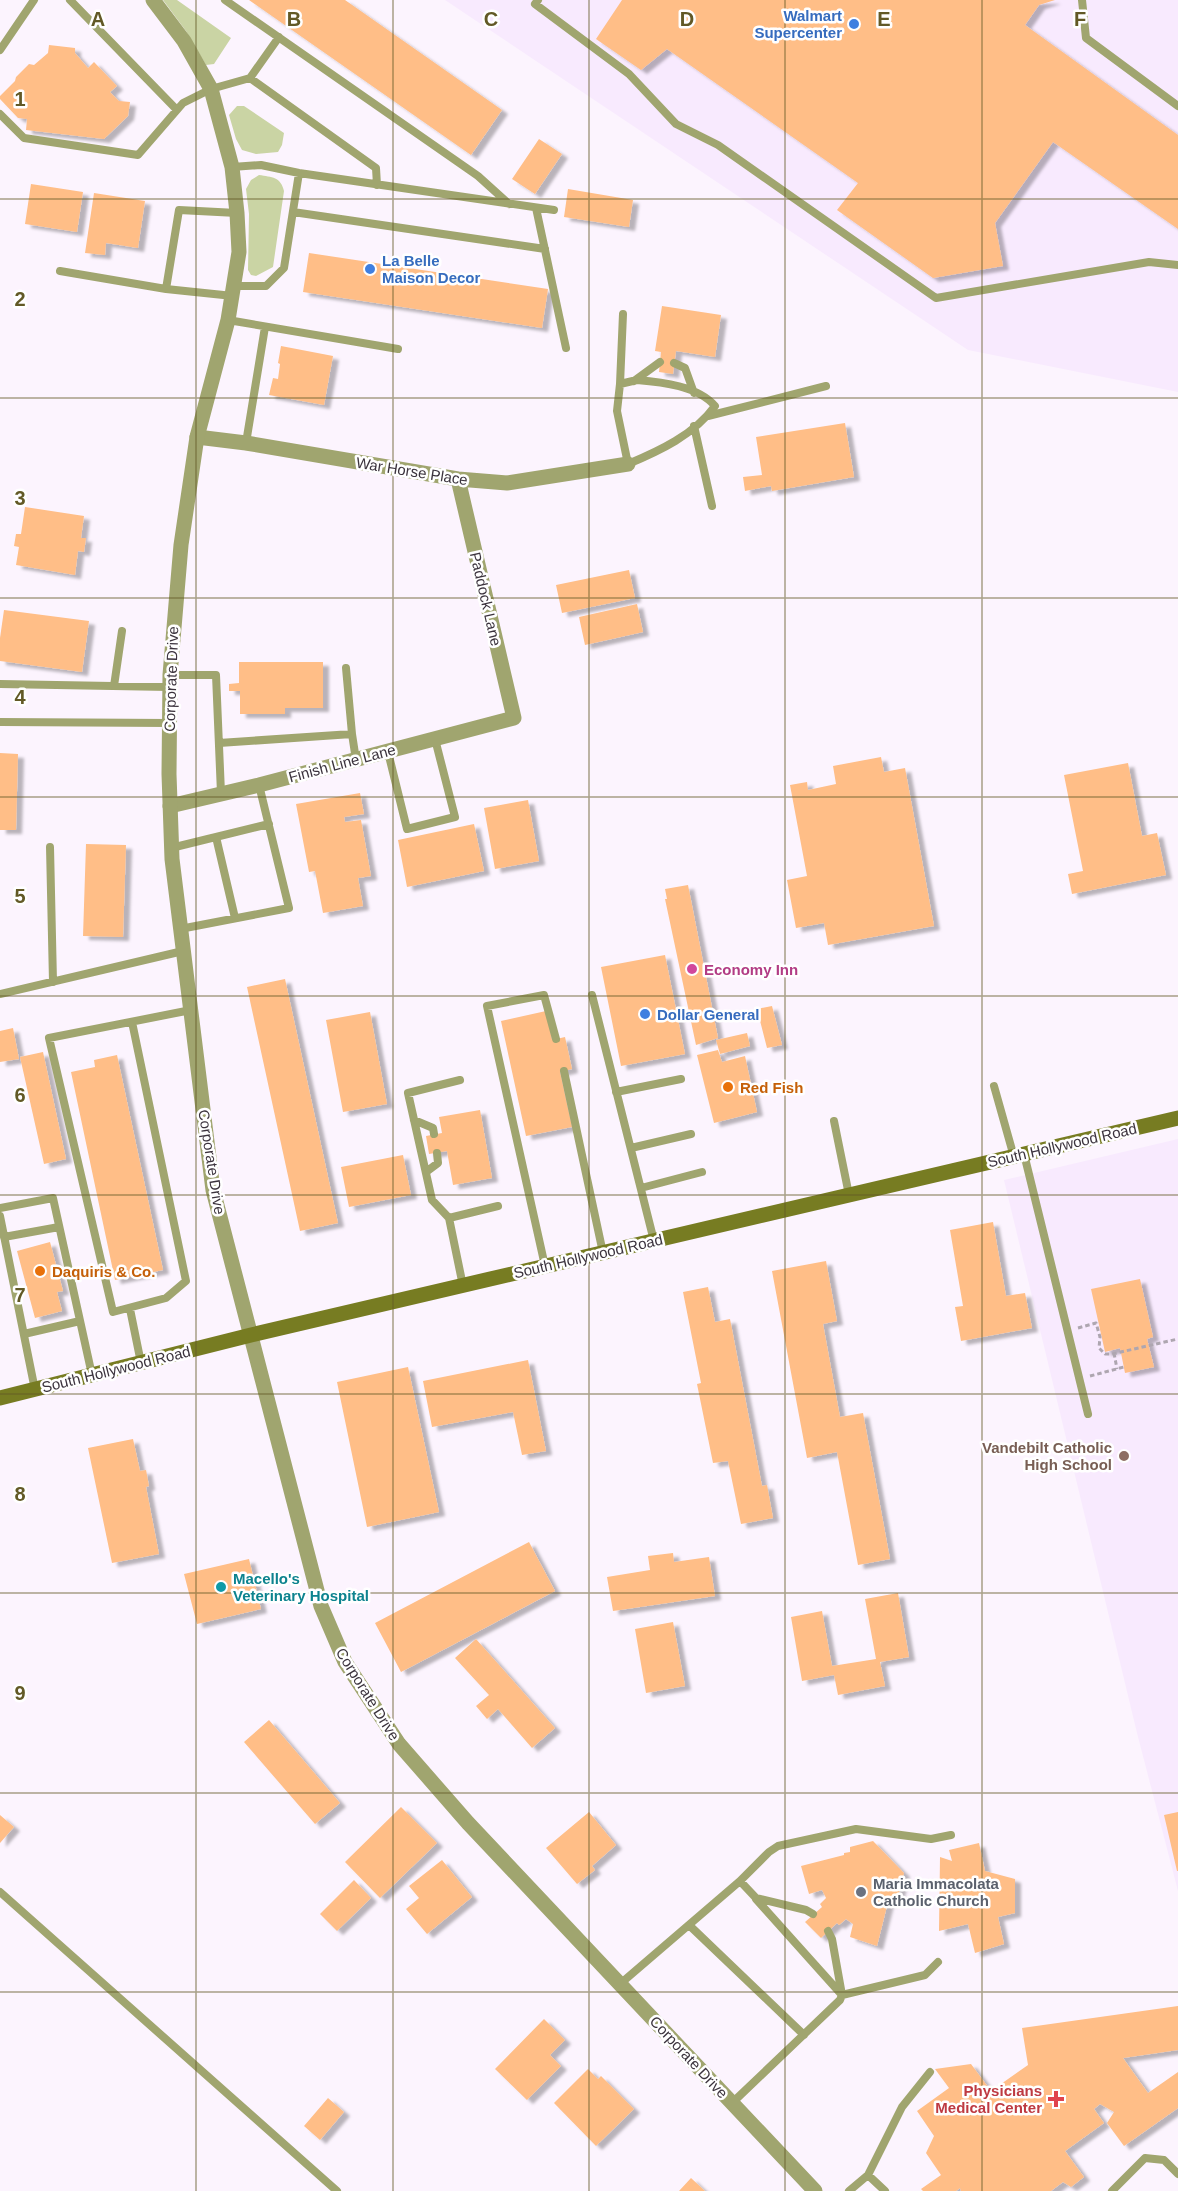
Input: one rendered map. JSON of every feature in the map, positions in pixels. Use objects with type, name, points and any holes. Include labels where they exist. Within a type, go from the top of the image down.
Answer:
[{"type":"main road","name":"South Hollywood Road","points":[[0,1398],[251,1335],[1178,1118]]},
{"type":"street","name":"Corporate Drive","points":[[153,0],[184,41],[211,88],[232,167],[238,252],[228,320],[197,437],[181,545],[170,681],[171,848],[213,1190],[321,1606],[345,1662],[407,1753],[468,1823],[815,2191]]},
{"type":"street","name":"War Horse Place","points":[[197,437],[246,443],[458,479],[507,483],[628,464]]},
{"type":"street","name":"Paddock Lane","points":[[458,479],[514,718]]},
{"type":"street","name":"Finish Line Lane","points":[[170,806],[514,718]]},
{"type":"lane","points":[[0,50],[34,0]]},
{"type":"lane","points":[[70,0],[177,111]]},
{"type":"lane","points":[[225,0],[478,176],[509,204]]},
{"type":"lane","points":[[538,0],[535,4],[629,74],[676,124],[717,145],[936,298],[1149,262],[1178,265]]},
{"type":"lane","points":[[1082,0],[1086,38],[1178,105]]},
{"type":"lane","points":[[0,114],[24,138],[138,155],[183,103],[211,88],[250,78],[279,37]]},
{"type":"lane","points":[[250,78],[376,168],[377,185]]},
{"type":"lane","points":[[232,167],[261,165],[377,185],[554,210]]},
{"type":"lane","points":[[60,271],[166,289],[234,291],[266,286],[284,268],[299,173]]},
{"type":"lane","points":[[536,208],[566,348]]},
{"type":"lane","points":[[166,289],[179,210],[237,213]]},
{"type":"lane","points":[[293,212],[545,249]]},
{"type":"lane","points":[[620,384],[633,381],[664,383],[707,396],[715,406],[708,416],[666,448],[628,464],[617,411],[623,314]]},
{"type":"lane","points":[[228,320],[398,350]]},
{"type":"lane","points":[[246,443],[265,327]]},
{"type":"lane","points":[[633,381],[660,362]]},
{"type":"lane","points":[[675,363],[686,368],[694,393]]},
{"type":"lane","points":[[708,416],[826,386]]},
{"type":"lane","points":[[694,426],[712,506]]},
{"type":"lane","points":[[114,686],[122,631]]},
{"type":"lane","points":[[346,668],[356,760]]},
{"type":"lane","points":[[0,684],[114,686],[216,675],[221,793]]},
{"type":"lane","points":[[0,722],[169,723]]},
{"type":"lane","points":[[219,743],[352,734]]},
{"type":"lane","points":[[388,752],[407,829],[455,817],[435,739]]},
{"type":"lane","points":[[180,929],[289,908],[259,785]]},
{"type":"lane","points":[[171,848],[269,824]]},
{"type":"lane","points":[[216,837],[235,918]]},
{"type":"lane","points":[[50,847],[53,982]]},
{"type":"lane","points":[[0,994],[183,951]]},
{"type":"lane","points":[[545,1266],[487,1006],[544,995],[556,1039]]},
{"type":"lane","points":[[592,995],[654,1241]]},
{"type":"lane","points":[[132,1022],[186,1281],[166,1298],[113,1312],[49,1038],[191,1010]]},
{"type":"lane","points":[[564,1071],[603,1253]]},
{"type":"lane","points":[[616,1092],[681,1078]]},
{"type":"lane","points":[[460,1080],[408,1093],[432,1200],[449,1218],[463,1286]]},
{"type":"lane","points":[[994,1086],[1019,1155],[1068,1330],[1088,1414]]},
{"type":"lane","points":[[414,1120],[433,1128],[434,1134]]},
{"type":"lane","points":[[834,1121],[849,1195]]},
{"type":"lane","points":[[631,1149],[691,1134]]},
{"type":"lane","points":[[426,1172],[438,1163],[437,1153]]},
{"type":"lane","points":[[640,1188],[702,1173]]},
{"type":"lane","points":[[0,1208],[53,1198],[92,1376]]},
{"type":"lane","points":[[449,1218],[498,1206]]},
{"type":"lane","points":[[0,1216],[35,1390]]},
{"type":"lane","points":[[4,1238],[59,1227]]},
{"type":"lane","points":[[130,1309],[141,1363]]},
{"type":"lane","points":[[24,1334],[80,1321]]},
{"type":"lane","points":[[620,1984],[778,1846],[856,1829],[931,1839],[951,1835]]},
{"type":"lane","points":[[740,1881],[842,1995]]},
{"type":"lane","points":[[0,1892],[337,2191]]},
{"type":"lane","points":[[756,1898],[806,1910],[813,1914]]},
{"type":"lane","points":[[689,1925],[804,2035]]},
{"type":"lane","points":[[732,2103],[840,2000],[842,1995],[832,1939],[828,1931]]},
{"type":"lane","points":[[842,1995],[925,1975],[938,1962]]},
{"type":"lane","points":[[849,2191],[868,2175],[902,2107],[930,2072]]},
{"type":"lane","points":[[1112,2191],[1145,2158],[1164,2160],[1178,2174]]},
{"type":"lane","points":[[868,2175],[885,2191]]},
{"type":"path","points":[[1068,1330],[1096,1323],[1101,1337],[1098,1343],[1099,1348],[1105,1354],[1178,1339]]},
{"type":"path","points":[[1114,1353],[1117,1369]]},
{"type":"path","points":[[1080,1379],[1124,1367]]},
{"type":"shaded area","points":[[445,0],[1178,0],[1178,392],[968,350]]},
{"type":"shaded area","name":"Vandebilt Catholic High School","points":[[1178,1139],[1178,1891],[1137,1733],[1004,1180]]},
{"type":"green space","points":[[163,0],[177,0],[231,38],[214,64],[206,65],[186,31]]},
{"type":"green space","points":[[237,106],[244,106],[284,133],[278,152],[256,154],[242,150],[229,115]]},
{"type":"green space","points":[[259,175],[278,180],[284,191],[273,267],[256,276],[251,275],[248,270],[249,214],[246,189],[251,180]]},
{"type":"building","points":[[249,0],[345,0],[502,110],[471,155]]},
{"type":"building","points":[[622,0],[1055,0],[1039,5],[1025,25],[1178,135],[1178,229],[1053,142],[995,223],[1003,266],[933,278],[837,210],[858,183],[667,49],[641,70],[596,39]]},
{"type":"building","points":[[49,45],[75,48],[75,53],[88,68],[94,62],[117,86],[110,92],[119,101],[130,102],[128,116],[104,139],[26,130],[27,119],[18,118],[0,99],[0,96],[29,64],[34,65],[48,53]]},
{"type":"building","points":[[539,139],[562,154],[535,194],[512,179]]},
{"type":"building","points":[[31,184],[83,192],[77,232],[25,224]]},
{"type":"building","points":[[568,189],[633,200],[629,227],[564,217]]},
{"type":"building","points":[[94,193],[145,201],[138,248],[106,243],[105,255],[85,253]]},
{"type":"building","points":[[309,253],[548,289],[542,328],[303,292]]},
{"type":"building","points":[[662,306],[721,315],[715,357],[676,351],[673,374],[659,372],[661,352],[655,351]]},
{"type":"building","points":[[281,346],[333,356],[324,405],[269,395],[273,378],[278,379]]},
{"type":"building","points":[[845,423],[854,477],[772,491],[771,486],[745,491],[743,477],[762,475],[756,437]]},
{"type":"building","points":[[25,507],[84,516],[81,538],[86,538],[84,552],[78,551],[75,575],[16,565],[19,547],[14,546],[16,534],[21,534]]},
{"type":"building","points":[[629,570],[635,598],[562,613],[556,585]]},
{"type":"building","points":[[637,604],[643,632],[585,645],[579,617]]},
{"type":"building","points":[[4,610],[89,621],[82,672],[0,661]]},
{"type":"building","points":[[239,662],[323,662],[323,708],[285,708],[285,714],[240,714],[240,691],[229,691],[229,684],[239,683]]},
{"type":"building","points":[[0,753],[18,754],[16,830],[0,830]]},
{"type":"building","points":[[881,757],[884,772],[905,768],[934,926],[828,945],[824,923],[796,928],[787,880],[807,876],[790,785],[807,782],[808,790],[836,784],[833,766]]},
{"type":"building","points":[[1128,763],[1142,836],[1157,833],[1166,875],[1072,894],[1068,874],[1083,871],[1064,775]]},
{"type":"building","points":[[360,793],[364,814],[344,817],[345,822],[361,820],[371,876],[358,878],[363,906],[323,913],[315,871],[309,872],[296,804]]},
{"type":"building","points":[[528,800],[539,861],[495,869],[484,808]]},
{"type":"building","points":[[474,824],[484,871],[407,887],[398,840]]},
{"type":"building","points":[[86,844],[126,845],[123,937],[83,936]]},
{"type":"building","name":"Economy Inn","points":[[688,885],[718,1038],[696,1045],[665,899],[667,899],[665,889]]},
{"type":"building","points":[[665,955],[685,1054],[621,1066],[601,967]]},
{"type":"building","points":[[285,979],[338,1223],[300,1231],[247,987]]},
{"type":"building","points":[[772,1006],[782,1045],[767,1048],[757,1009]]},
{"type":"building","points":[[546,1011],[552,1040],[565,1037],[572,1069],[560,1072],[572,1127],[526,1136],[501,1021]]},
{"type":"building","points":[[370,1012],[387,1104],[343,1112],[326,1020]]},
{"type":"building","points":[[13,1028],[19,1059],[0,1062],[0,1031]]},
{"type":"building","points":[[747,1033],[750,1046],[720,1054],[716,1040]]},
{"type":"building","name":"Red Fish","points":[[718,1050],[722,1062],[745,1056],[757,1112],[714,1123],[697,1055]]},
{"type":"building","points":[[43,1052],[66,1159],[44,1164],[20,1057]]},
{"type":"building","points":[[117,1055],[163,1270],[115,1280],[71,1072],[95,1067],[94,1060]]},
{"type":"building","points":[[480,1110],[492,1178],[453,1185],[447,1151],[429,1154],[426,1136],[442,1133],[439,1117]]},
{"type":"building","points":[[403,1155],[411,1195],[349,1207],[341,1167]]},
{"type":"building","points":[[993,1222],[1006,1296],[1025,1293],[1032,1328],[961,1341],[955,1307],[963,1306],[950,1230]]},
{"type":"building","name":"Daquiris & Co.","points":[[50,1242],[63,1291],[57,1292],[62,1311],[35,1318],[17,1251]]},
{"type":"building","points":[[826,1261],[837,1321],[823,1324],[840,1417],[863,1413],[890,1559],[858,1565],[837,1452],[807,1458],[772,1271]]},
{"type":"building","points":[[1140,1279],[1153,1337],[1147,1339],[1154,1367],[1125,1373],[1120,1348],[1105,1352],[1091,1289]]},
{"type":"building","points":[[708,1287],[715,1322],[730,1319],[762,1486],[767,1485],[773,1518],[741,1524],[728,1461],[713,1463],[697,1384],[701,1383],[683,1292]]},
{"type":"building","points":[[528,1360],[546,1451],[522,1455],[513,1412],[432,1427],[423,1381]]},
{"type":"building","points":[[408,1367],[439,1512],[367,1527],[337,1382]]},
{"type":"building","points":[[133,1439],[140,1471],[146,1470],[149,1486],[146,1487],[159,1554],[112,1563],[88,1448]]},
{"type":"building","points":[[529,1542],[555,1591],[401,1672],[375,1623]]},
{"type":"building","points":[[673,1553],[674,1562],[709,1557],[715,1596],[613,1611],[607,1577],[650,1570],[648,1556]]},
{"type":"building","name":"Macello's Veterinary Hospital","points":[[249,1559],[261,1609],[197,1624],[184,1574]]},
{"type":"building","points":[[898,1593],[909,1657],[880,1662],[885,1686],[838,1695],[834,1675],[802,1681],[791,1617],[822,1611],[832,1666],[876,1659],[865,1599]]},
{"type":"building","points":[[673,1622],[685,1686],[646,1693],[635,1629]]},
{"type":"building","points":[[476,1639],[555,1728],[532,1748],[498,1709],[487,1719],[476,1706],[489,1695],[455,1658]]},
{"type":"building","points":[[269,1720],[340,1803],[315,1824],[244,1742]]},
{"type":"building","points":[[401,1807],[437,1843],[380,1898],[345,1862]]},
{"type":"building","points":[[589,1812],[616,1845],[592,1866],[595,1870],[577,1884],[546,1848]]},
{"type":"building","points":[[1178,1812],[1178,1871],[1177,1871],[1164,1815]]},
{"type":"building","points":[[0,1815],[14,1827],[0,1843]]},
{"type":"building","name":"Maria Immacolata Catholic Church","points":[[873,1841],[904,1873],[898,1897],[893,1896],[891,1904],[888,1902],[877,1946],[850,1937],[853,1924],[846,1919],[839,1925],[837,1923],[821,1938],[805,1922],[822,1907],[820,1904],[826,1898],[822,1890],[809,1894],[801,1866],[844,1855],[850,1852],[850,1847]]},
{"type":"building","points":[[979,1843],[985,1871],[1015,1879],[1015,1913],[998,1917],[1004,1944],[975,1953],[968,1924],[939,1931],[940,1857],[952,1861],[949,1850]]},
{"type":"building","points":[[442,1860],[472,1897],[427,1934],[406,1909],[419,1898],[409,1886]]},
{"type":"building","points":[[354,1880],[371,1898],[337,1931],[320,1914]]},
{"type":"building","name":"Physicians Medical Center","points":[[1178,2006],[1178,2050],[1123,2058],[1148,2093],[1178,2072],[1178,2108],[1124,2146],[1107,2123],[1114,2112],[1100,2104],[1094,2109],[1104,2123],[1065,2151],[1084,2177],[1071,2187],[1063,2182],[1051,2191],[961,2191],[960,2188],[956,2191],[923,2191],[921,2189],[941,2175],[926,2153],[934,2136],[917,2111],[949,2088],[935,2069],[971,2064],[991,2091],[1028,2065],[1022,2028]]},
{"type":"building","points":[[544,2019],[565,2040],[550,2055],[561,2066],[527,2100],[495,2069]]},
{"type":"building","points":[[588,2069],[598,2079],[601,2076],[634,2109],[596,2146],[554,2103]]},
{"type":"building","points":[[328,2098],[344,2112],[320,2140],[304,2126]]},
{"type":"building","points":[[691,2178],[705,2191],[679,2191]]},
{"type":"place","name":"Walmart Supercenter","points":[[854,24]]},
{"type":"place","name":"La Belle Maison Decor","points":[[370,269]]},
{"type":"place","name":"Economy Inn","points":[[692,969]]},
{"type":"place","name":"Dollar General","points":[[645,1014]]},
{"type":"place","name":"Red Fish","points":[[728,1087]]},
{"type":"place","name":"Daquiris & Co.","points":[[40,1271]]},
{"type":"place","name":"Vandebilt Catholic High School","points":[[1124,1456]]},
{"type":"place","name":"Macello's Veterinary Hospital","points":[[221,1587]]},
{"type":"place","name":"Maria Immacolata Catholic Church","points":[[861,1892]]},
{"type":"place","name":"Physicians Medical Center","points":[[1056,2099]]}]
